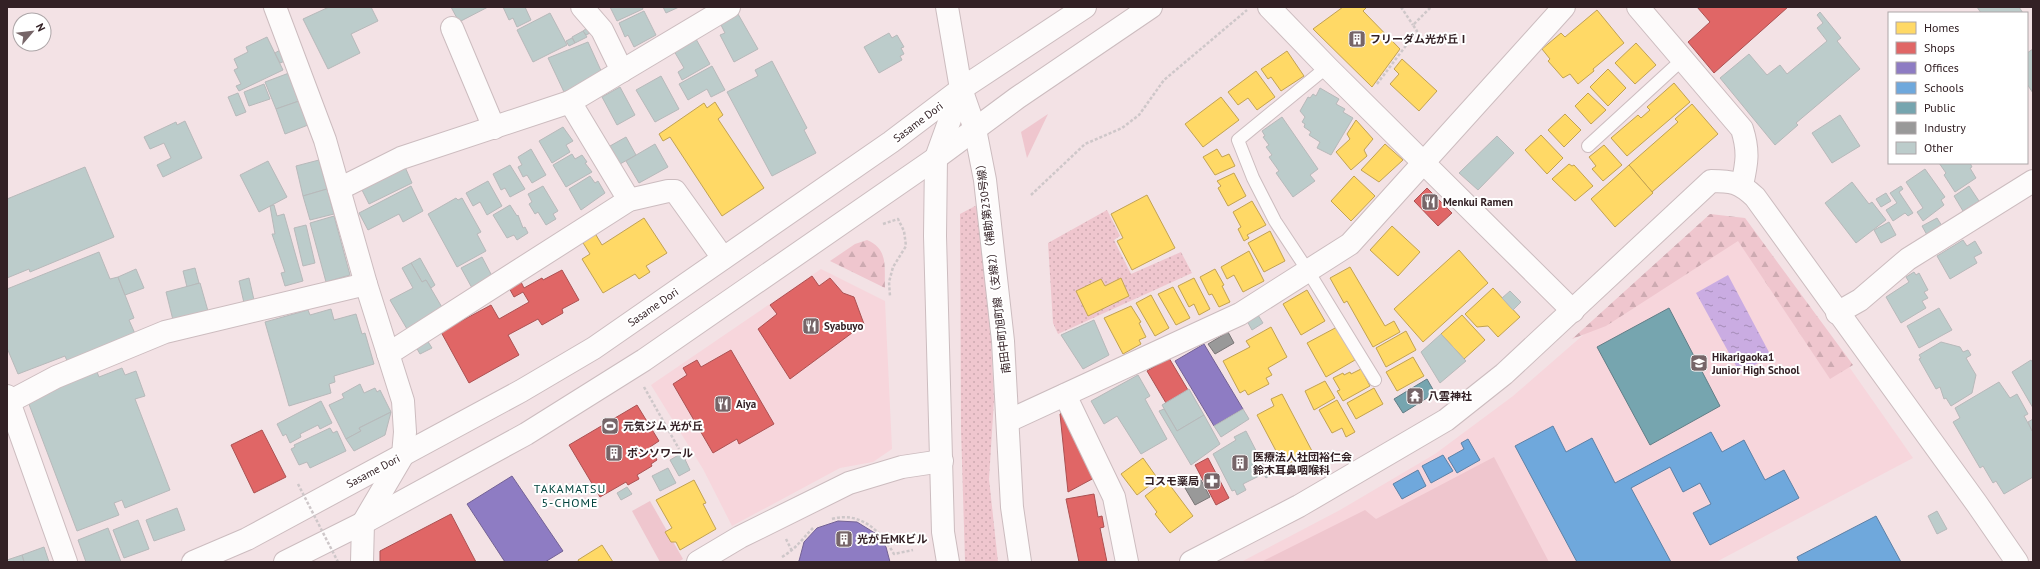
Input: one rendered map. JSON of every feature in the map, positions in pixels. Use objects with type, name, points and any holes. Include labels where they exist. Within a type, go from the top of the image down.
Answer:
[{"type":"street","points":[[275,7],[325,140],[366,284],[403,401],[405,432],[403,455],[363,523],[362,562]]},
{"type":"street","points":[[582,7],[602,30],[622,71]]},
{"type":"street","points":[[339,189],[402,158],[570,102],[729,7]]},
{"type":"street","name":"南田中町旭町線（支線2）（補助第230号線）","points":[[947,7],[961,89],[975,129],[985,180],[1003,341],[1012,507],[1020,562]]},
{"type":"street","name":"Sasame Dori","points":[[193,562],[247,539],[520,391],[594,348],[891,142],[961,89],[1085,7]]},
{"type":"street","points":[[285,562],[363,523],[531,431],[613,380],[936,158],[1017,98],[1152,7]]},
{"type":"street","points":[[1269,7],[1327,67],[1573,311]]},
{"type":"street","points":[[1008,421],[1240,314],[1350,244],[1425,163],[1564,7]]},
{"type":"street","points":[[1638,7],[1742,130],[1747,147],[1747,165],[1742,185]]},
{"type":"street","points":[[452,28],[494,128]]},
{"type":"street","points":[[948,562],[943,532],[935,236],[936,158],[961,89]]},
{"type":"street","points":[[570,102],[629,200]]},
{"type":"street","points":[[1192,562],[1299,506],[1446,420],[1504,374],[1711,181],[1724,181],[1742,185],[1755,197],[1977,504],[2017,562]]},
{"type":"street","points":[[1838,313],[1860,300],[1908,259],[2033,181]]},
{"type":"street","points":[[388,354],[629,200],[668,190],[675,191],[724,258]]},
{"type":"street","points":[[66,562],[8,400],[56,377],[166,332],[366,284]]},
{"type":"street","points":[[1065,395],[1114,497],[1127,562]]},
{"type":"street","points":[[698,562],[740,537],[848,483],[902,467],[942,461]]},
{"type":"lane","points":[[1588,146],[1683,59]]},
{"type":"lane","points":[[1327,67],[1238,140],[1253,178],[1275,221],[1308,271],[1375,380]]},
{"type":"path","points":[[1031,195],[1085,144],[1122,128],[1139,115],[1164,80],[1250,7]]},
{"type":"path","points":[[1363,102],[1418,31],[1401,7]]},
{"type":"path","points":[[1413,25],[1431,7]]},
{"type":"path","points":[[881,225],[898,219],[906,239],[906,246],[893,267],[889,282],[890,296]]},
{"type":"path","points":[[642,385],[679,449]]},
{"type":"path","points":[[298,484],[338,562]]},
{"type":"path","points":[[828,520],[838,518],[857,519],[870,525],[880,533],[894,554],[913,550]]},
{"type":"path","points":[[782,557],[795,549],[800,541],[817,525]]},
{"type":"shaded area","name":"Hikarigaoka1 Junior High School","points":[[1745,218],[1913,458],[1716,562],[1241,562],[1340,510],[1435,454],[1513,396],[1590,329]]},
{"type":"shaded area","points":[[821,269],[885,301],[892,449],[873,462],[840,468],[732,526],[703,469],[651,385]]},
{"type":"green space","points":[[1048,114],[1027,158],[1021,132]]},
{"type":"green space","points":[[979,204],[987,257],[994,400],[989,479],[998,562],[965,561],[961,429],[960,214]]},
{"type":"green space","points":[[1107,210],[1120,236],[1114,240],[1131,274],[1181,252],[1192,273],[1058,334],[1053,323],[1048,243]],"holes":[[[1121,278],[1129,296],[1088,316],[1076,291],[1101,279],[1105,286]]]},
{"type":"green space","points":[[1710,214],[1745,218],[1853,365],[1830,379],[1738,241],[1606,326],[1572,339]]},
{"type":"green space","points":[[867,240],[879,248],[882,254],[885,266],[885,288],[830,261],[855,244]]},
{"type":"green space","points":[[1494,457],[1549,562],[1261,562],[1365,510],[1376,519]]},
{"type":"green space","points":[[650,501],[683,559],[678,562],[660,562],[632,511]]},
{"type":"water","points":[[1728,275],[1771,356],[1740,373],[1696,293]]},
{"type":"building: Homes","name":"フリーダム光が丘Ⅰ","points":[[1343,7],[1367,7],[1363,11],[1400,49],[1372,87],[1313,29]]},
{"type":"building: Homes","points":[[1597,10],[1624,43],[1593,69],[1594,71],[1578,84],[1570,74],[1563,78],[1548,61],[1550,59],[1542,49],[1561,33],[1565,37]]},
{"type":"building: Homes","points":[[1636,43],[1656,65],[1635,84],[1615,63]]},
{"type":"building: Homes","points":[[1287,51],[1304,76],[1281,91],[1271,77],[1268,79],[1261,69]]},
{"type":"building: Homes","points":[[1402,59],[1437,91],[1419,111],[1390,84],[1399,74],[1394,69]]},
{"type":"building: Homes","points":[[1608,69],[1626,88],[1608,106],[1590,87]]},
{"type":"building: Homes","points":[[1256,71],[1275,97],[1257,110],[1248,98],[1238,105],[1228,92]]},
{"type":"building: Homes","points":[[1674,83],[1690,102],[1627,156],[1611,138],[1638,115],[1641,118],[1650,110],[1647,107]]},
{"type":"building: Homes","points":[[1588,93],[1606,110],[1591,124],[1575,106]]},
{"type":"building: Homes","points":[[1221,97],[1239,120],[1203,147],[1185,124]]},
{"type":"building: Homes","points":[[715,102],[723,115],[718,119],[764,188],[722,216],[670,137],[663,141],[659,134],[704,103],[707,108]]},
{"type":"building: Homes","points":[[1692,104],[1718,134],[1652,192],[1629,165],[1678,122],[1675,119]]},
{"type":"building: Homes","points":[[1565,114],[1581,130],[1564,147],[1548,130]]},
{"type":"building: Homes","points":[[1356,120],[1373,139],[1364,150],[1367,156],[1351,170],[1336,152],[1350,139],[1347,134]]},
{"type":"building: Homes","points":[[1541,135],[1563,158],[1547,174],[1525,150]]},
{"type":"building: Homes","points":[[1385,144],[1403,160],[1379,182],[1361,170]]},
{"type":"building: Homes","points":[[1604,145],[1622,165],[1603,181],[1592,169],[1596,166],[1589,157]]},
{"type":"building: Homes","points":[[1217,149],[1222,157],[1229,154],[1235,166],[1215,175],[1203,157]]},
{"type":"building: Homes","points":[[1569,164],[1572,166],[1574,165],[1593,186],[1575,201],[1552,179]]},
{"type":"building: Homes","points":[[1629,165],[1653,193],[1615,227],[1591,199]]},
{"type":"building: Homes","points":[[1234,173],[1246,196],[1228,206],[1218,188],[1221,186],[1217,181]]},
{"type":"building: Homes","points":[[1354,176],[1375,196],[1351,221],[1331,201]]},
{"type":"building: Homes","points":[[1147,195],[1175,248],[1132,270],[1117,241],[1123,238],[1111,214]]},
{"type":"building: Homes","points":[[1252,201],[1266,225],[1247,235],[1249,238],[1244,241],[1238,229],[1241,227],[1233,212]]},
{"type":"building: Homes","points":[[644,218],[667,253],[646,266],[650,272],[639,279],[635,274],[603,293],[582,259],[590,254],[580,238],[593,230],[602,245]]},
{"type":"building: Homes","points":[[1392,226],[1420,252],[1398,276],[1370,250]]},
{"type":"building: Homes","points":[[1270,231],[1285,261],[1264,272],[1248,243]]},
{"type":"building: Homes","points":[[1459,250],[1488,283],[1423,342],[1394,309]]},
{"type":"building: Homes","points":[[1249,251],[1264,281],[1243,292],[1234,275],[1227,279],[1221,267]]},
{"type":"building: Homes","points":[[1350,267],[1385,326],[1394,321],[1400,332],[1373,347],[1347,301],[1344,303],[1330,278]]},
{"type":"building: Homes","points":[[1215,269],[1224,285],[1222,286],[1230,302],[1219,307],[1212,294],[1209,295],[1200,277]]},
{"type":"building: Homes","points":[[1121,278],[1129,296],[1088,316],[1076,291],[1101,279],[1105,286]]},
{"type":"building: Homes","points":[[1194,278],[1210,309],[1199,315],[1194,304],[1189,307],[1178,286]]},
{"type":"building: Homes","points":[[1173,287],[1190,318],[1176,325],[1158,294]]},
{"type":"building: Homes","points":[[1493,288],[1520,317],[1498,337],[1488,326],[1477,327],[1465,314]]},
{"type":"building: Homes","points":[[1307,290],[1325,321],[1301,335],[1283,304]]},
{"type":"building: Homes","points":[[1151,295],[1169,328],[1155,336],[1136,303]]},
{"type":"building: Homes","points":[[1131,306],[1141,322],[1139,323],[1146,337],[1139,340],[1141,344],[1123,354],[1104,318]]},
{"type":"building: Homes","points":[[1462,315],[1485,340],[1464,359],[1441,334]]},
{"type":"building: Homes","points":[[1271,327],[1287,357],[1268,368],[1272,375],[1266,378],[1269,384],[1248,395],[1245,390],[1240,393],[1223,361],[1250,347],[1246,341]]},
{"type":"building: Homes","points":[[1337,327],[1355,360],[1326,377],[1307,343]]},
{"type":"building: Homes","points":[[1406,331],[1416,350],[1386,367],[1376,348]]},
{"type":"building: Homes","points":[[1413,357],[1424,376],[1397,391],[1386,372]]},
{"type":"building: Homes","points":[[1361,369],[1370,386],[1343,401],[1337,391],[1340,390],[1333,378],[1343,373],[1344,375],[1350,372],[1351,374]]},
{"type":"building: Homes","points":[[1325,381],[1335,398],[1314,410],[1305,391]]},
{"type":"building: Homes","points":[[1374,388],[1383,404],[1356,419],[1347,403]]},
{"type":"building: Homes","points":[[1282,394],[1312,451],[1284,466],[1257,415],[1274,406],[1271,399]]},
{"type":"building: Homes","points":[[1337,400],[1355,432],[1346,437],[1342,428],[1332,433],[1319,410]]},
{"type":"building: Homes","points":[[1143,458],[1158,479],[1137,495],[1121,474]]},
{"type":"building: Homes","points":[[694,480],[706,503],[703,504],[716,529],[680,550],[676,542],[671,542],[665,532],[672,528],[656,500]]},
{"type":"building: Homes","points":[[1166,480],[1193,516],[1170,533],[1155,514],[1157,512],[1145,496]]},
{"type":"building: Homes","points":[[602,545],[613,562],[579,562],[578,560]]},
{"type":"building: Shops","points":[[1697,7],[1788,7],[1714,73],[1688,42],[1710,22]]},
{"type":"building: Shops","points":[[1427,188],[1452,213],[1438,226],[1414,201]]},
{"type":"building: Shops","points":[[562,270],[579,300],[562,309],[563,313],[542,325],[538,319],[508,335],[519,355],[469,383],[441,332],[491,305],[499,319],[529,302],[523,292],[514,297],[508,286],[520,280],[524,288],[542,278],[543,280]]},
{"type":"building: Shops","name":"Syabuyo","points":[[812,276],[819,286],[830,278],[843,293],[854,297],[864,324],[790,379],[758,329],[777,314],[770,305]]},
{"type":"building: Shops","name":"Aiya","points":[[731,350],[774,424],[739,444],[737,439],[713,453],[673,384],[687,375],[683,368],[697,360],[701,367]]},
{"type":"building: Shops","points":[[1169,358],[1188,390],[1166,403],[1147,371]]},
{"type":"building: Shops","name":"ボンソワール","points":[[637,405],[659,441],[650,447],[657,460],[651,464],[652,466],[637,475],[639,479],[628,485],[626,482],[600,497],[569,445]]},
{"type":"building: Shops","points":[[1065,410],[1094,478],[1068,492],[1060,414]]},
{"type":"building: Shops","points":[[262,430],[286,477],[254,493],[231,445]]},
{"type":"building: Shops","name":"コスモ薬局","points":[[1208,458],[1229,498],[1216,505],[1195,465]]},
{"type":"building: Shops","points":[[1094,494],[1098,517],[1102,516],[1104,527],[1100,528],[1107,562],[1079,562],[1066,499]]},
{"type":"building: Shops","points":[[451,514],[476,562],[380,562],[380,551]]},
{"type":"building: Offices","points":[[1204,344],[1243,409],[1214,426],[1175,361]]},
{"type":"building: Offices","points":[[512,476],[563,551],[545,562],[505,562],[467,504]]},
{"type":"building: Offices","name":"光が丘MKビル","points":[[838,521],[857,522],[878,535],[886,547],[890,562],[797,562],[799,561],[804,542],[817,528]]},
{"type":"building: Schools","points":[[1553,426],[1566,452],[1592,438],[1615,483],[1711,432],[1722,452],[1744,440],[1765,480],[1784,470],[1799,498],[1710,545],[1693,513],[1711,504],[1700,483],[1683,492],[1670,467],[1631,488],[1671,562],[1577,562],[1515,446]]},
{"type":"building: Schools","points":[[1468,439],[1480,460],[1457,473],[1448,458],[1464,449],[1461,443]]},
{"type":"building: Schools","points":[[1443,455],[1453,471],[1431,483],[1422,466]]},
{"type":"building: Schools","points":[[1418,470],[1426,486],[1402,499],[1393,484]]},
{"type":"building: Schools","points":[[1876,516],[1901,562],[1799,562],[1797,557]]},
{"type":"building: Public","points":[[1669,308],[1720,406],[1650,445],[1597,347]]},
{"type":"building: Public","name":"八雲神社","points":[[1427,379],[1435,393],[1403,413],[1394,399]]},
{"type":"building: Industry","points":[[1228,332],[1234,343],[1215,354],[1208,344]]},
{"type":"building: Industry","points":[[1201,480],[1210,497],[1195,505],[1185,488]]},
{"type":"building: Other","points":[[329,7],[371,7],[378,21],[351,34],[360,53],[328,69],[303,19]]},
{"type":"building: Other","points":[[451,7],[488,7],[459,22]]},
{"type":"building: Other","points":[[503,7],[525,7],[531,20],[517,27],[513,18],[509,20]]},
{"type":"building: Other","points":[[610,7],[642,7],[643,9],[617,21]]},
{"type":"building: Other","points":[[663,7],[679,7],[666,13]]},
{"type":"building: Other","points":[[1977,7],[2019,7],[2022,12],[1980,12]]},
{"type":"building: Other","points":[[644,11],[656,35],[634,47],[628,35],[625,37],[619,23]]},
{"type":"building: Other","points":[[1820,12],[1841,38],[1837,41],[1860,69],[1796,123],[1798,125],[1775,145],[1720,78],[1749,54],[1767,75],[1780,65],[1787,74],[1827,41],[1817,28],[1823,23],[1817,15]]},
{"type":"building: Other","points":[[550,13],[567,45],[533,62],[517,30]]},
{"type":"building: Other","points":[[738,14],[758,49],[734,62],[720,35],[725,33],[720,23]]},
{"type":"building: Other","points":[[587,28],[590,33],[586,35],[583,31]]},
{"type":"building: Other","points":[[583,31],[587,37],[575,43],[572,37]]},
{"type":"building: Other","points":[[889,33],[892,38],[897,35],[904,47],[901,48],[904,54],[900,56],[902,60],[879,73],[864,47]]},
{"type":"building: Other","points":[[267,37],[283,70],[239,91],[236,86],[241,84],[234,70],[238,68],[234,59],[248,52],[246,47]]},
{"type":"building: Other","points":[[572,38],[575,43],[569,46],[566,41]]},
{"type":"building: Other","points":[[696,39],[710,64],[682,80],[678,72],[684,68],[674,51]]},
{"type":"building: Other","points":[[588,42],[603,75],[564,92],[548,58]]},
{"type":"building: Other","points":[[2033,49],[2033,93],[2028,86],[2028,52]]},
{"type":"building: Other","points":[[280,50],[285,61],[280,63],[275,53]]},
{"type":"building: Other","points":[[772,61],[807,128],[804,130],[816,153],[772,176],[727,92],[758,76],[755,70]]},
{"type":"building: Other","points":[[712,66],[725,90],[711,97],[707,89],[688,100],[679,84]]},
{"type":"building: Other","points":[[289,73],[299,101],[276,109],[265,82]]},
{"type":"building: Other","points":[[661,76],[679,109],[655,122],[636,90]]},
{"type":"building: Other","points":[[264,84],[270,99],[249,106],[244,92]]},
{"type":"building: Other","points":[[620,87],[635,115],[617,125],[602,97]]},
{"type":"building: Other","points":[[1320,88],[1339,99],[1336,104],[1345,109],[1343,112],[1353,118],[1331,155],[1317,148],[1320,142],[1309,135],[1311,132],[1304,127],[1305,124],[1302,122],[1305,117],[1300,111],[1308,97],[1310,98],[1313,94],[1316,96]]},
{"type":"building: Other","points":[[238,93],[246,112],[236,116],[228,97]]},
{"type":"building: Other","points":[[299,101],[308,125],[285,134],[276,109]]},
{"type":"building: Other","points":[[1840,115],[1860,146],[1832,163],[1812,133]]},
{"type":"building: Other","points":[[1282,117],[1318,169],[1310,175],[1315,181],[1293,197],[1276,173],[1279,171],[1269,157],[1272,155],[1266,147],[1269,145],[1263,137],[1265,136],[1262,131]]},
{"type":"building: Other","points":[[185,121],[202,158],[163,177],[157,165],[171,158],[164,143],[150,149],[144,137],[176,122],[177,125]]},
{"type":"building: Other","points":[[563,127],[573,141],[566,145],[570,152],[552,163],[539,141]]},
{"type":"building: Other","points":[[1497,136],[1514,153],[1478,190],[1459,173]]},
{"type":"building: Other","points":[[626,137],[636,155],[620,164],[610,146]]},
{"type":"building: Other","points":[[655,144],[668,167],[639,183],[626,161]]},
{"type":"building: Other","points":[[531,149],[546,175],[532,183],[527,175],[523,177],[518,167],[522,165],[518,157]]},
{"type":"building: Other","points":[[572,154],[575,159],[582,155],[587,162],[585,163],[592,172],[566,187],[553,165]]},
{"type":"building: Other","points":[[319,160],[327,189],[303,196],[296,166]]},
{"type":"building: Other","points":[[268,161],[287,197],[259,212],[240,175]]},
{"type":"building: Other","points":[[1940,164],[1970,164],[1972,167],[1970,168],[1976,178],[1955,192],[1944,175],[1946,173]]},
{"type":"building: Other","points":[[510,165],[525,189],[510,197],[505,188],[501,190],[493,174]]},
{"type":"building: Other","points":[[85,167],[114,237],[30,272],[29,269],[7,278],[7,199]]},
{"type":"building: Other","points":[[405,167],[412,183],[369,204],[360,186]]},
{"type":"building: Other","points":[[1925,169],[1945,197],[1941,200],[1944,205],[1923,221],[1917,212],[1923,208],[1906,182]]},
{"type":"building: Other","points":[[590,176],[595,183],[598,181],[605,193],[581,210],[569,189]]},
{"type":"building: Other","points":[[488,181],[502,206],[487,215],[480,202],[473,206],[466,193]]},
{"type":"building: Other","points":[[1852,182],[1869,204],[1872,202],[1886,220],[1856,243],[1825,203]]},
{"type":"building: Other","points":[[411,186],[423,211],[403,222],[399,214],[368,230],[359,213]]},
{"type":"building: Other","points":[[543,186],[558,211],[553,214],[556,219],[546,225],[538,212],[535,214],[529,204],[532,202],[528,194]]},
{"type":"building: Other","points":[[1901,186],[1903,189],[1899,192],[1913,213],[1908,216],[1905,213],[1893,221],[1886,210],[1897,203],[1890,193]]},
{"type":"building: Other","points":[[1969,186],[1979,201],[1963,211],[1954,196]]},
{"type":"building: Other","points":[[327,189],[334,214],[310,220],[303,196]]},
{"type":"building: Other","points":[[1886,193],[1891,201],[1881,207],[1876,199]]},
{"type":"building: Other","points":[[456,198],[458,200],[462,198],[481,232],[477,234],[486,251],[457,267],[428,214]]},
{"type":"building: Other","points":[[274,205],[277,216],[284,214],[303,281],[285,286],[281,273],[285,272],[272,234],[275,234],[270,206]]},
{"type":"building: Other","points":[[510,205],[517,216],[518,215],[523,228],[525,227],[528,233],[517,240],[514,235],[507,238],[493,215]]},
{"type":"building: Other","points":[[334,216],[350,275],[326,282],[310,223]]},
{"type":"building: Other","points":[[1937,218],[1942,226],[1927,235],[1922,226]]},
{"type":"building: Other","points":[[1889,222],[1896,235],[1881,243],[1874,230]]},
{"type":"building: Other","points":[[306,225],[315,263],[303,266],[294,228]]},
{"type":"building: Other","points":[[1963,240],[1967,246],[1975,241],[1982,253],[1974,257],[1977,263],[1950,279],[1937,256]]},
{"type":"building: Other","points":[[99,252],[110,279],[118,277],[134,318],[129,320],[136,336],[68,363],[65,356],[18,374],[7,348],[7,289]]},
{"type":"building: Other","points":[[482,257],[492,276],[472,288],[461,268]]},
{"type":"building: Other","points":[[420,258],[435,285],[431,288],[426,280],[422,282],[411,263]]},
{"type":"building: Other","points":[[411,263],[422,282],[426,280],[443,309],[407,329],[390,300],[413,288],[402,268]]},
{"type":"building: Other","points":[[195,268],[199,283],[187,287],[183,271]]},
{"type":"building: Other","points":[[136,269],[144,288],[125,295],[118,277]]},
{"type":"building: Other","points":[[1914,272],[1916,275],[1919,273],[1928,290],[1924,292],[1928,298],[1922,301],[1926,308],[1901,323],[1886,297],[1909,282],[1906,277]]},
{"type":"building: Other","points":[[249,278],[254,300],[244,303],[239,281]]},
{"type":"building: Other","points":[[200,283],[208,311],[173,320],[166,292]]},
{"type":"building: Other","points":[[1510,291],[1521,302],[1513,310],[1502,298]]},
{"type":"building: Other","points":[[1939,308],[1952,330],[1919,348],[1907,326]]},
{"type":"building: Other","points":[[331,309],[334,320],[356,314],[362,334],[365,333],[374,364],[334,376],[335,382],[329,384],[331,393],[289,406],[265,322],[308,310],[310,315]]},
{"type":"building: Other","points":[[1258,315],[1263,323],[1252,330],[1247,321]]},
{"type":"building: Other","points":[[1094,320],[1109,355],[1083,369],[1061,335]]},
{"type":"building: Other","points":[[1441,334],[1466,361],[1440,383],[1421,352]]},
{"type":"building: Other","points":[[427,340],[432,348],[420,354],[416,347]]},
{"type":"building: Other","points":[[1941,342],[1960,347],[1963,352],[1968,350],[1971,355],[1966,358],[1976,375],[1972,393],[1951,406],[1946,398],[1944,399],[1940,387],[1936,389],[1919,359],[1921,358],[1919,355]]},
{"type":"building: Other","points":[[2031,360],[2033,363],[2033,408],[2012,372]]},
{"type":"building: Other","points":[[122,368],[125,375],[136,371],[145,396],[135,399],[170,490],[125,508],[122,500],[114,503],[119,515],[77,531],[27,399],[97,372],[99,377]]},
{"type":"building: Other","points":[[1138,375],[1150,396],[1145,399],[1167,439],[1141,454],[1117,416],[1104,424],[1091,401]]},
{"type":"building: Other","points":[[1999,382],[2010,398],[2017,394],[2028,414],[2024,416],[2033,432],[2033,477],[2004,494],[1996,481],[1993,483],[1983,466],[1980,468],[1953,422],[1960,418],[1955,408]]},
{"type":"building: Other","points":[[360,384],[364,393],[375,388],[377,392],[380,390],[391,412],[359,428],[361,431],[346,439],[329,405],[344,398],[342,394]]},
{"type":"building: Other","points":[[1189,389],[1204,415],[1177,431],[1162,405]]},
{"type":"building: Other","points":[[321,401],[332,423],[320,429],[318,425],[300,434],[301,437],[290,443],[286,434],[283,436],[277,424]]},
{"type":"building: Other","points":[[1164,409],[1177,431],[1204,415],[1220,444],[1191,465],[1159,411]]},
{"type":"building: Other","points":[[1243,409],[1249,419],[1221,437],[1214,426]]},
{"type":"building: Other","points":[[391,412],[385,435],[354,451],[346,439],[361,431],[359,428]]},
{"type":"building: Other","points":[[2033,419],[2033,430],[2032,431],[2028,422]]},
{"type":"building: Other","points":[[330,428],[333,433],[337,431],[346,451],[310,468],[307,462],[299,465],[291,449],[295,447],[294,445]]},
{"type":"building: Other","name":"医療法人社団裕仁会 鈴木耳鼻咽喉科","points":[[1246,431],[1269,476],[1266,478],[1262,471],[1260,472],[1261,475],[1243,484],[1246,490],[1237,495],[1235,490],[1232,491],[1213,454],[1236,440],[1234,437]]},
{"type":"building: Other","points":[[682,453],[690,470],[679,476],[670,460]]},
{"type":"building: Other","points":[[668,468],[676,483],[660,491],[652,476]]},
{"type":"building: Other","points":[[627,487],[632,494],[621,500],[617,493]]},
{"type":"building: Other","points":[[177,508],[185,530],[154,541],[146,520]]},
{"type":"building: Other","points":[[1937,511],[1947,529],[1937,534],[1928,516]]},
{"type":"building: Other","points":[[138,520],[149,549],[124,558],[113,530]]},
{"type":"building: Other","points":[[108,528],[121,562],[86,562],[78,540]]},
{"type":"building: Other","points":[[44,547],[49,562],[24,562],[22,555]]},
{"type":"building: Other","points":[[22,555],[24,562],[7,562],[7,560]]},
{"type":"place","name":"フリーダム光が丘Ⅰ","points":[[1357,39]]},
{"type":"place","name":"Menkui Ramen","points":[[1430,202]]},
{"type":"place","name":"Syabuyo","points":[[811,326]]},
{"type":"place","name":"Hikarigaoka1 Junior High School","points":[[1699,363]]},
{"type":"place","name":"八雲神社","points":[[1415,396]]},
{"type":"place","name":"Aiya","points":[[723,404]]},
{"type":"place","name":"元気ジム 光が丘","points":[[610,426]]},
{"type":"place","name":"ボンソワール","points":[[614,453]]},
{"type":"place","name":"医療法人社団裕仁会 鈴木耳鼻咽喉科","points":[[1240,463]]},
{"type":"place","name":"コスモ薬局","points":[[1212,481]]},
{"type":"place","name":"光が丘MKビル","points":[[844,539]]},
{"type":"district","name":"TAKAMATSU 5-CHOME","points":[[570,495]]}]
